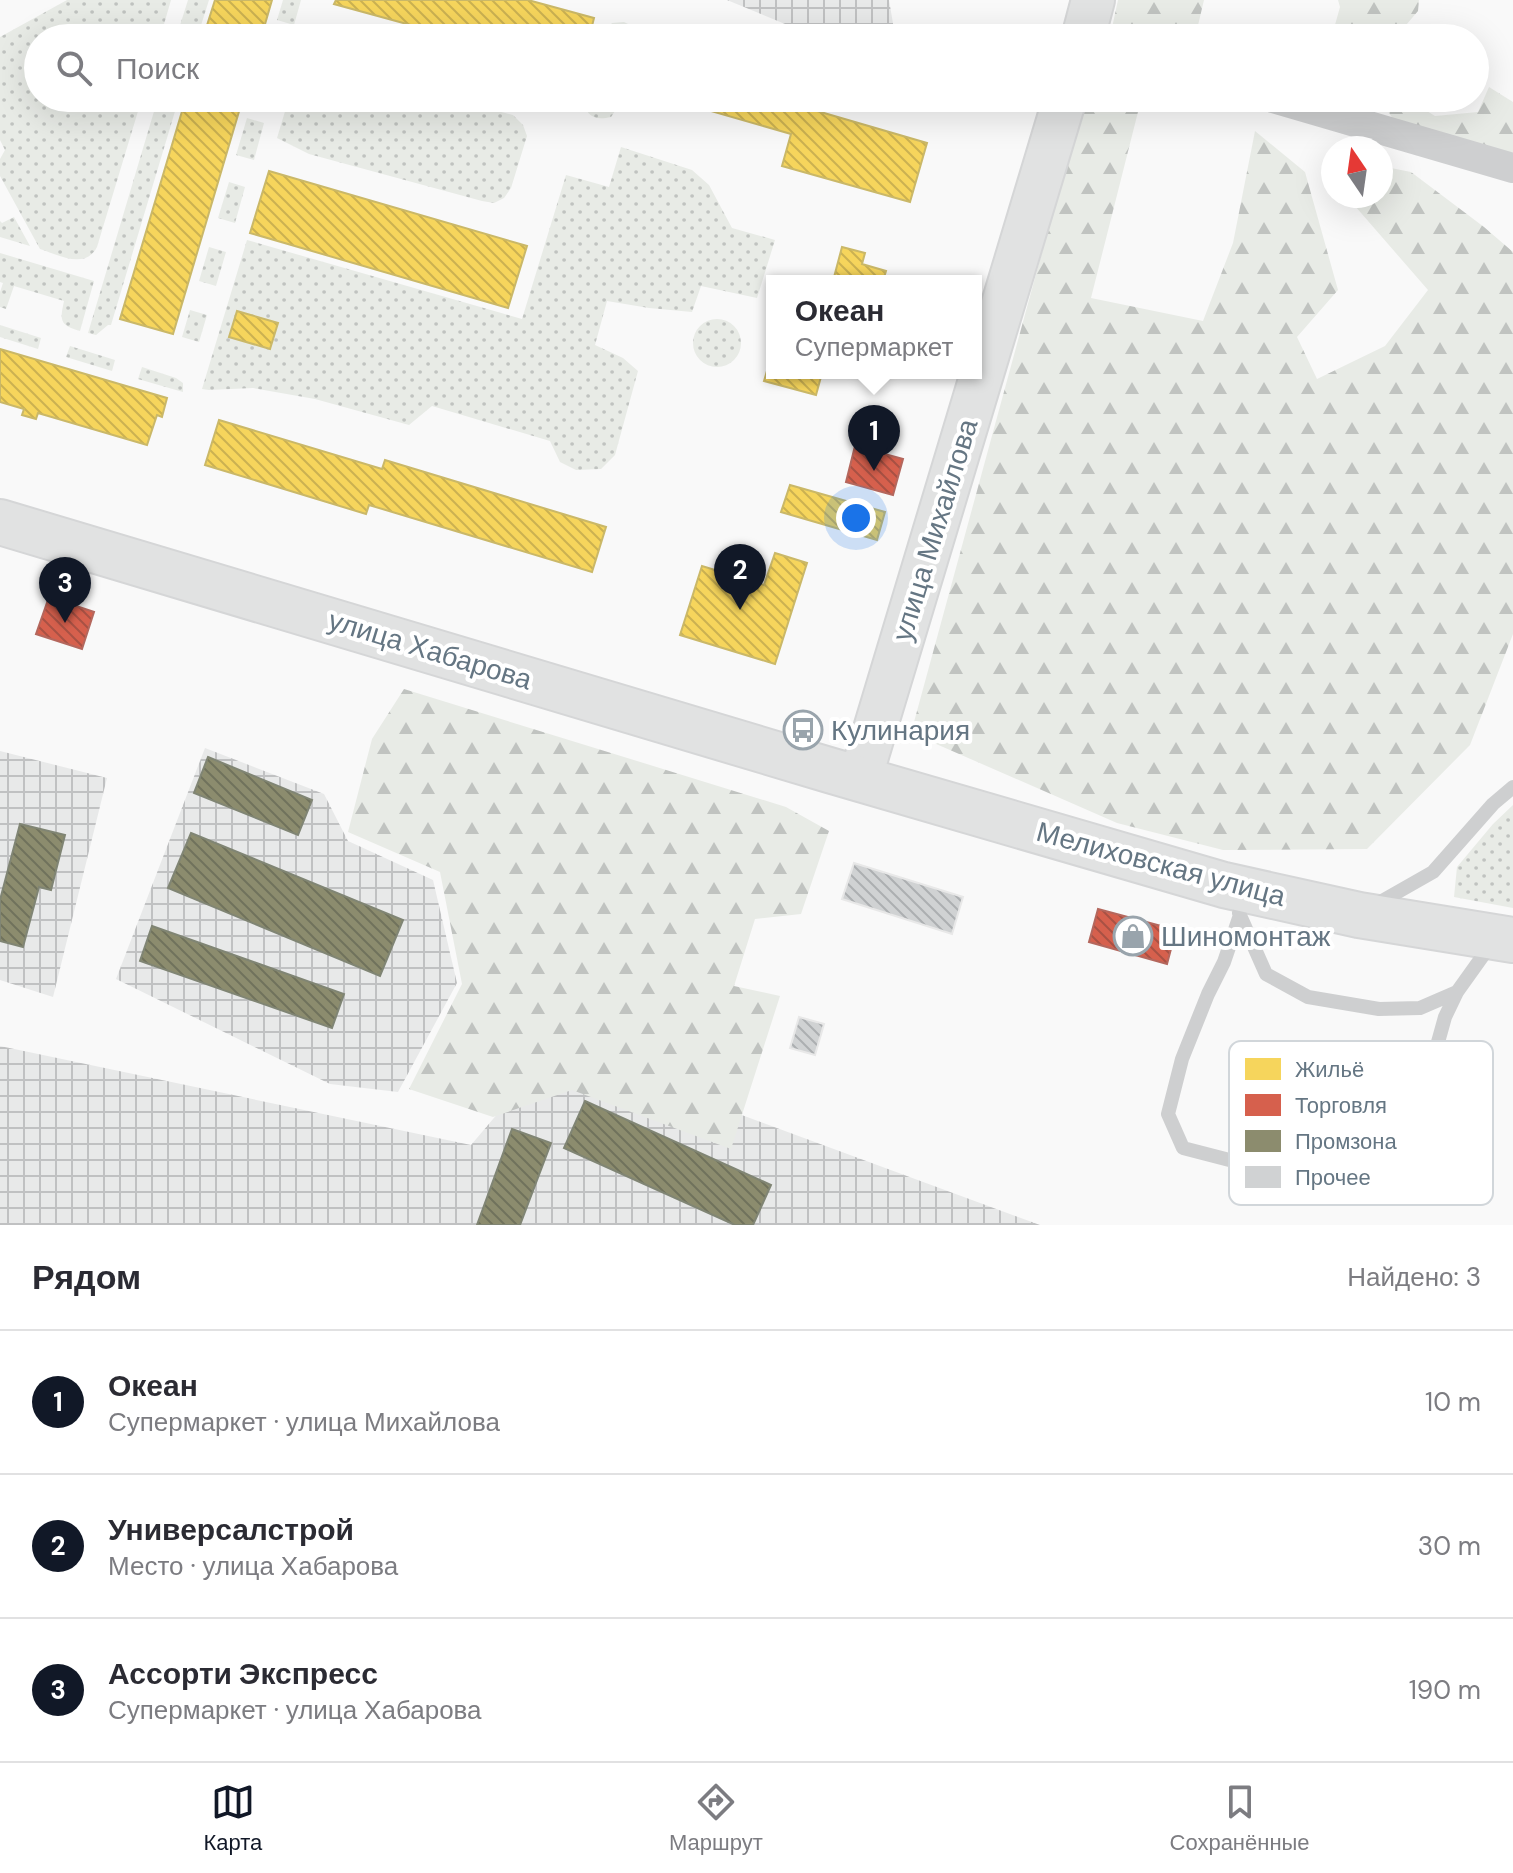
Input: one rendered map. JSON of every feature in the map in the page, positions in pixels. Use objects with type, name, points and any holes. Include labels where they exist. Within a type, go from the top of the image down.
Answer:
[{"type":"main road","name":"улица Хабарова","points":[[0,522],[860,779]]},
{"type":"main road","name":"Мелиховская улица","points":[[860,779],[1232,900],[1359,915],[1505,938]]},
{"type":"street","name":"улица Михайлова","points":[[982,374],[1061,112]]},
{"type":"street","points":[[1321,112],[1513,168]]},
{"type":"street","name":"улица Михайлова","points":[[860,779],[980,379]]},
{"type":"lane","points":[[1359,915],[1433,872],[1493,804],[1513,787]]},
{"type":"lane","points":[[1232,900],[1266,974],[1308,997],[1379,1009],[1420,1008],[1457,992]]},
{"type":"lane","points":[[1229,1160],[1183,1148],[1168,1114],[1182,1059],[1224,962],[1232,900]]},
{"type":"lane","points":[[1438,1041],[1457,992],[1505,938]]},
{"type":"shaded area","points":[[727,0],[889,0],[893,24],[785,24]]},
{"type":"shaded area","points":[[205,748],[324,794],[348,841],[433,880],[457,983],[398,1092],[330,1084],[116,979]]},
{"type":"shaded area","points":[[0,751],[107,778],[53,997],[0,980]]},
{"type":"shaded area","points":[[0,1046],[471,1145],[555,1046],[1040,1225],[0,1225]]},
{"type":"green space","points":[[67,0],[171,0],[164,24],[24,24],[24,112],[138,112],[97,247],[86,258],[71,259],[40,249],[0,176],[0,159],[5,150],[0,140],[0,37]]},
{"type":"green space","points":[[188,0],[209,0],[201,24],[180,24]]},
{"type":"green space","points":[[283,0],[301,0],[294,24],[277,20]]},
{"type":"green space","points":[[1118,0],[1204,0],[1198,24],[1113,24]]},
{"type":"green space","points":[[1338,0],[1419,0],[1418,11],[1407,24],[1335,24],[1340,7]]},
{"type":"green space","points":[[1489,87],[1513,102],[1513,158],[1396,124],[1389,112],[1429,112],[1435,116],[1489,112]]},
{"type":"green space","points":[[154,112],[175,112],[111,325],[96,335],[88,333]]},
{"type":"green space","points":[[285,112],[501,112],[513,115],[523,125],[527,136],[511,188],[504,198],[494,203],[309,154],[277,138]]},
{"type":"green space","points":[[614,112],[611,117],[600,118],[588,113]]},
{"type":"green space","points":[[1080,112],[1138,112],[1091,298],[1203,321],[1233,243],[1255,131],[1305,172],[1338,290],[1297,337],[1317,379],[1385,346],[1428,290],[1357,208],[1393,208],[1393,168],[1411,172],[1513,252],[1513,634],[1470,745],[1367,849],[1223,850],[1117,823],[911,733]]},
{"type":"green space","points":[[247,118],[264,123],[254,160],[236,155]]},
{"type":"green space","points":[[621,147],[692,170],[709,185],[732,228],[775,240],[757,298],[701,286],[692,312],[607,301],[595,345],[623,358],[638,371],[615,455],[601,469],[576,470],[560,462],[550,441],[432,406],[409,425],[315,399],[253,388],[202,389],[247,240],[522,319],[566,175],[609,187]]},
{"type":"green space","points":[[229,182],[245,187],[235,223],[218,218]]},
{"type":"green space","points":[[14,217],[30,246],[0,237],[0,221],[2,223]]},
{"type":"green space","points":[[209,247],[226,252],[216,286],[199,281]]},
{"type":"green space","points":[[0,253],[94,281],[80,331],[63,321],[64,301],[14,286],[6,309],[0,307],[3,283],[0,282]]},
{"type":"green space","points":[[190,310],[207,315],[199,342],[182,337]]},
{"type":"green space","points":[[717,319],[734,326],[741,343],[734,360],[717,367],[700,360],[693,343],[700,326]]},
{"type":"green space","points":[[0,325],[41,338],[38,349],[0,337]]},
{"type":"green space","points":[[70,346],[115,360],[112,371],[66,357]]},
{"type":"green space","points":[[142,367],[176,378],[183,383],[183,392],[138,379]]},
{"type":"green space","points":[[404,689],[786,807],[829,831],[801,914],[755,919],[734,986],[780,996],[731,1149],[572,1090],[493,1117],[409,1089],[462,984],[440,872],[348,832],[372,739]]},
{"type":"green space","points":[[1513,805],[1513,908],[1454,897],[1457,867]]},
{"type":"building: Жильё","points":[[215,0],[272,0],[265,24],[207,24]]},
{"type":"building: Жильё","points":[[336,0],[528,0],[594,18],[592,24],[407,24],[334,4]]},
{"type":"building: Жильё","points":[[182,112],[239,112],[173,334],[120,319]]},
{"type":"building: Жильё","points":[[715,112],[821,112],[927,143],[910,202],[782,166],[791,134]]},
{"type":"building: Жильё","points":[[269,171],[527,246],[508,308],[250,233]]},
{"type":"building: Жильё","points":[[842,247],[865,253],[862,264],[886,271],[885,275],[835,275]]},
{"type":"building: Жильё","points":[[237,311],[278,323],[270,349],[229,337]]},
{"type":"building: Жильё","points":[[0,349],[167,398],[162,417],[157,415],[147,445],[38,413],[36,419],[22,415],[24,409],[0,402]]},
{"type":"building: Жильё","points":[[766,374],[766,379],[820,379],[816,395],[764,381]]},
{"type":"building: Жильё","points":[[219,420],[382,469],[385,460],[606,527],[592,572],[369,505],[366,514],[205,465]]},
{"type":"building: Жильё","points":[[790,485],[885,512],[877,540],[781,512]]},
{"type":"building: Жильё","points":[[775,553],[807,563],[775,664],[680,635],[702,566],[764,585]]},
{"type":"building: Торговля","points":[[855,446],[903,459],[893,495],[846,482]]},
{"type":"building: Торговля","points":[[49,597],[94,612],[82,649],[36,634]]},
{"type":"building: Торговля","name":"Шиномонтаж","points":[[1098,909],[1176,930],[1167,964],[1089,942]]},
{"type":"building: Промзона","points":[[208,757],[312,800],[298,835],[194,793]]},
{"type":"building: Промзона","points":[[20,824],[65,835],[51,890],[39,887],[23,947],[0,941],[0,900]]},
{"type":"building: Промзона","points":[[191,833],[403,920],[380,976],[168,888]]},
{"type":"building: Промзона","points":[[152,926],[344,994],[332,1028],[140,961]]},
{"type":"building: Промзона","points":[[585,1101],[771,1185],[753,1225],[735,1225],[564,1148]]},
{"type":"building: Промзона","points":[[512,1129],[551,1143],[520,1225],[477,1225]]},
{"type":"building: Прочее","points":[[854,863],[963,897],[952,934],[842,899]]},
{"type":"building: Прочее","points":[[799,1017],[824,1024],[815,1055],[790,1048]]},
{"type":"place","name":"Океан","points":[[874,471]]},
{"type":"place","name":"Универсалстрой","points":[[740,610]]},
{"type":"place","name":"Ассорти Экспресс","points":[[65,623]]},
{"type":"place","name":"Кулинария","points":[[803,730]]},
{"type":"place","name":"Шиномонтаж","points":[[1133,936]]}]
